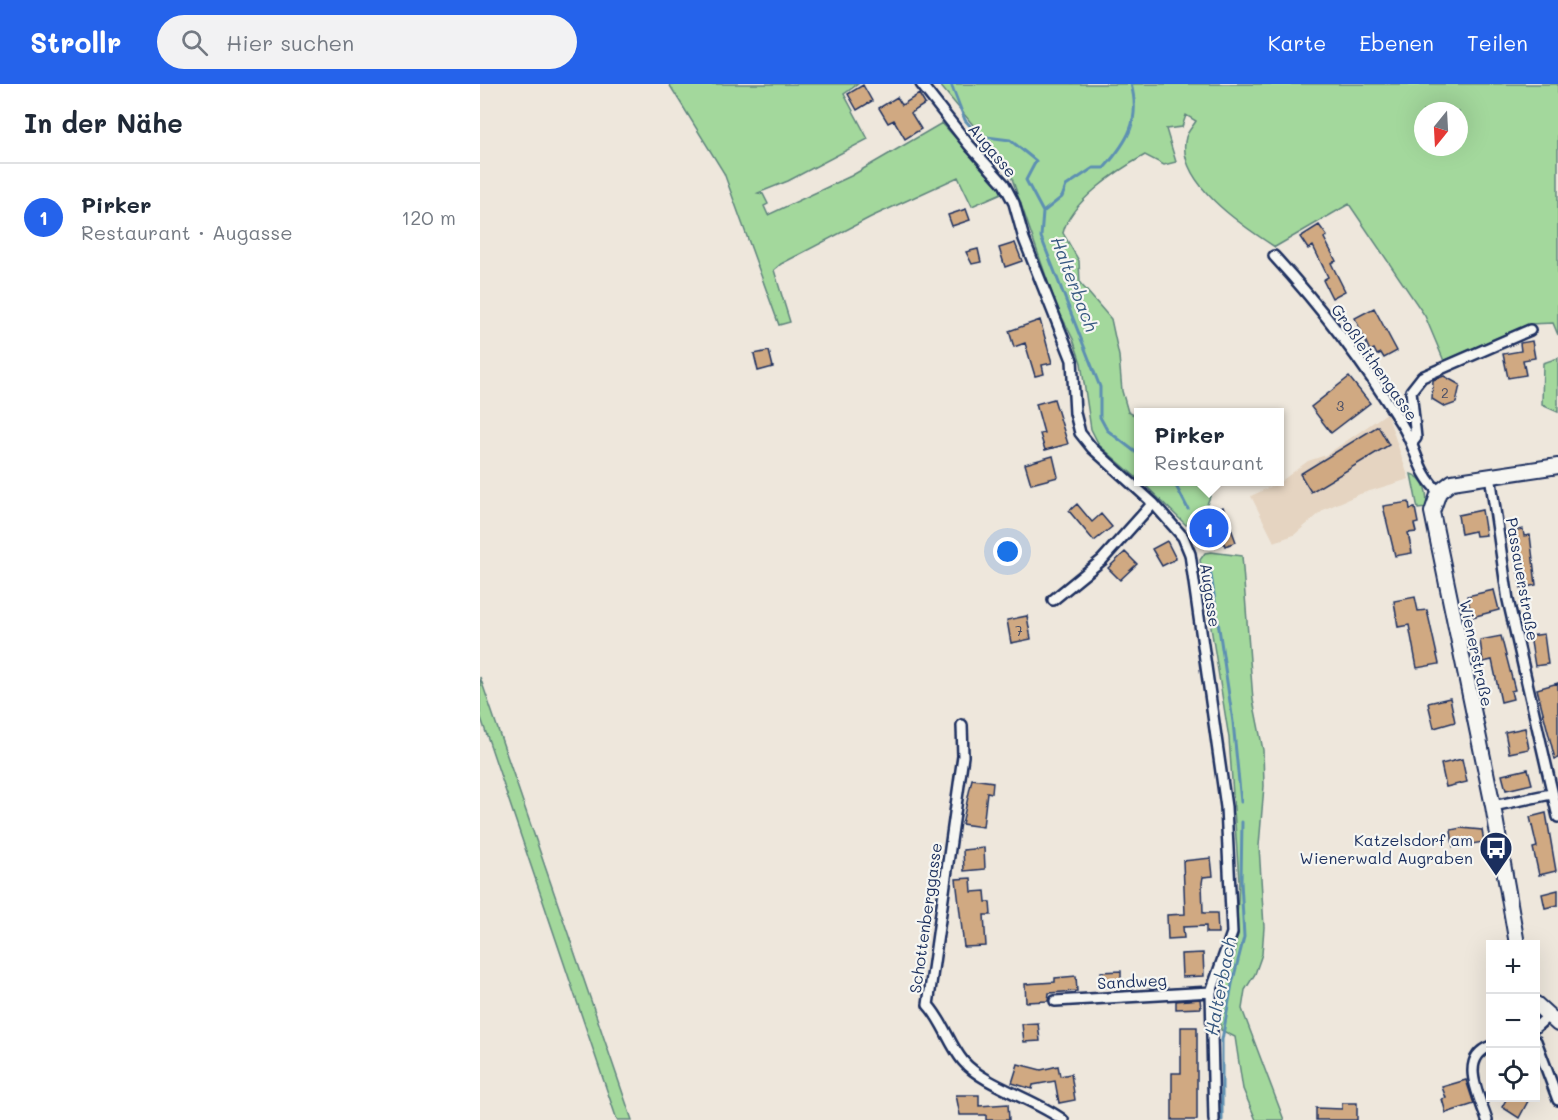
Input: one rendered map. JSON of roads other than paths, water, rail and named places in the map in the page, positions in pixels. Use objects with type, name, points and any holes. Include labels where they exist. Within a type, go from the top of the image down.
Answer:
[{"type":"street","name":"Augasse","points":[[921,84],[969,145],[1004,184],[1014,203],[1024,239],[1072,360],[1075,413],[1080,433],[1092,448],[1134,486]]},
{"type":"street","name":"Großleithengasse","points":[[1274,256],[1314,301],[1391,408],[1412,442],[1422,473],[1439,492]]},
{"type":"street","points":[[1412,442],[1416,438],[1411,391],[1422,377],[1530,330]]},
{"type":"street","points":[[1439,492],[1452,482],[1558,466]]},
{"type":"street","name":"Passauerstraße","points":[[1490,475],[1508,600],[1558,818]]},
{"type":"street","name":"Augasse","points":[[1134,486],[1153,503],[1183,537],[1190,554],[1226,807],[1232,933],[1211,992],[1214,1120]]},
{"type":"street","name":"Wienerstraße","points":[[1439,492],[1433,505],[1432,525],[1492,806],[1516,940]]},
{"type":"street","points":[[1053,600],[1102,560],[1153,503]]},
{"type":"street","name":"Schottenberggasse","points":[[963,725],[963,756],[928,1005],[963,1062],[982,1076],[1048,1109],[1063,1120]]},
{"type":"street","points":[[1492,806],[1551,794]]},
{"type":"street","name":"Sandweg","points":[[1055,1001],[1211,992]]},
{"type":"street","points":[[1540,1008],[1553,1021]]},
{"type":"street","points":[[1486,1048],[1479,1050],[1471,1063],[1486,1120]]},
{"type":"street","points":[[1539,1048],[1558,1100]]},
{"type":"waterway","name":"Halterbach","points":[[951,84],[965,120],[979,136],[1010,140],[1036,161],[1026,180],[1043,212],[1041,237],[1100,387],[1100,417],[1107,430],[1134,451]]},
{"type":"waterway","points":[[1043,212],[1062,197],[1066,186],[1093,168],[1104,168],[1120,149],[1133,119],[1134,97],[1131,84]]},
{"type":"waterway","name":"Halterbach","points":[[1176,486],[1188,509]]},
{"type":"waterway","name":"Halterbach","points":[[1210,568],[1233,722],[1241,802]]},
{"type":"waterway","name":"Halterbach","points":[[1222,1120],[1222,1040],[1232,984],[1244,937],[1241,881],[1242,822]]},
{"type":"place","name":"Pirker","points":[[1209,528]]},
{"type":"place","name":"Katzelsdorf am Wienerwald Augraben","points":[[1496,877]]}]
